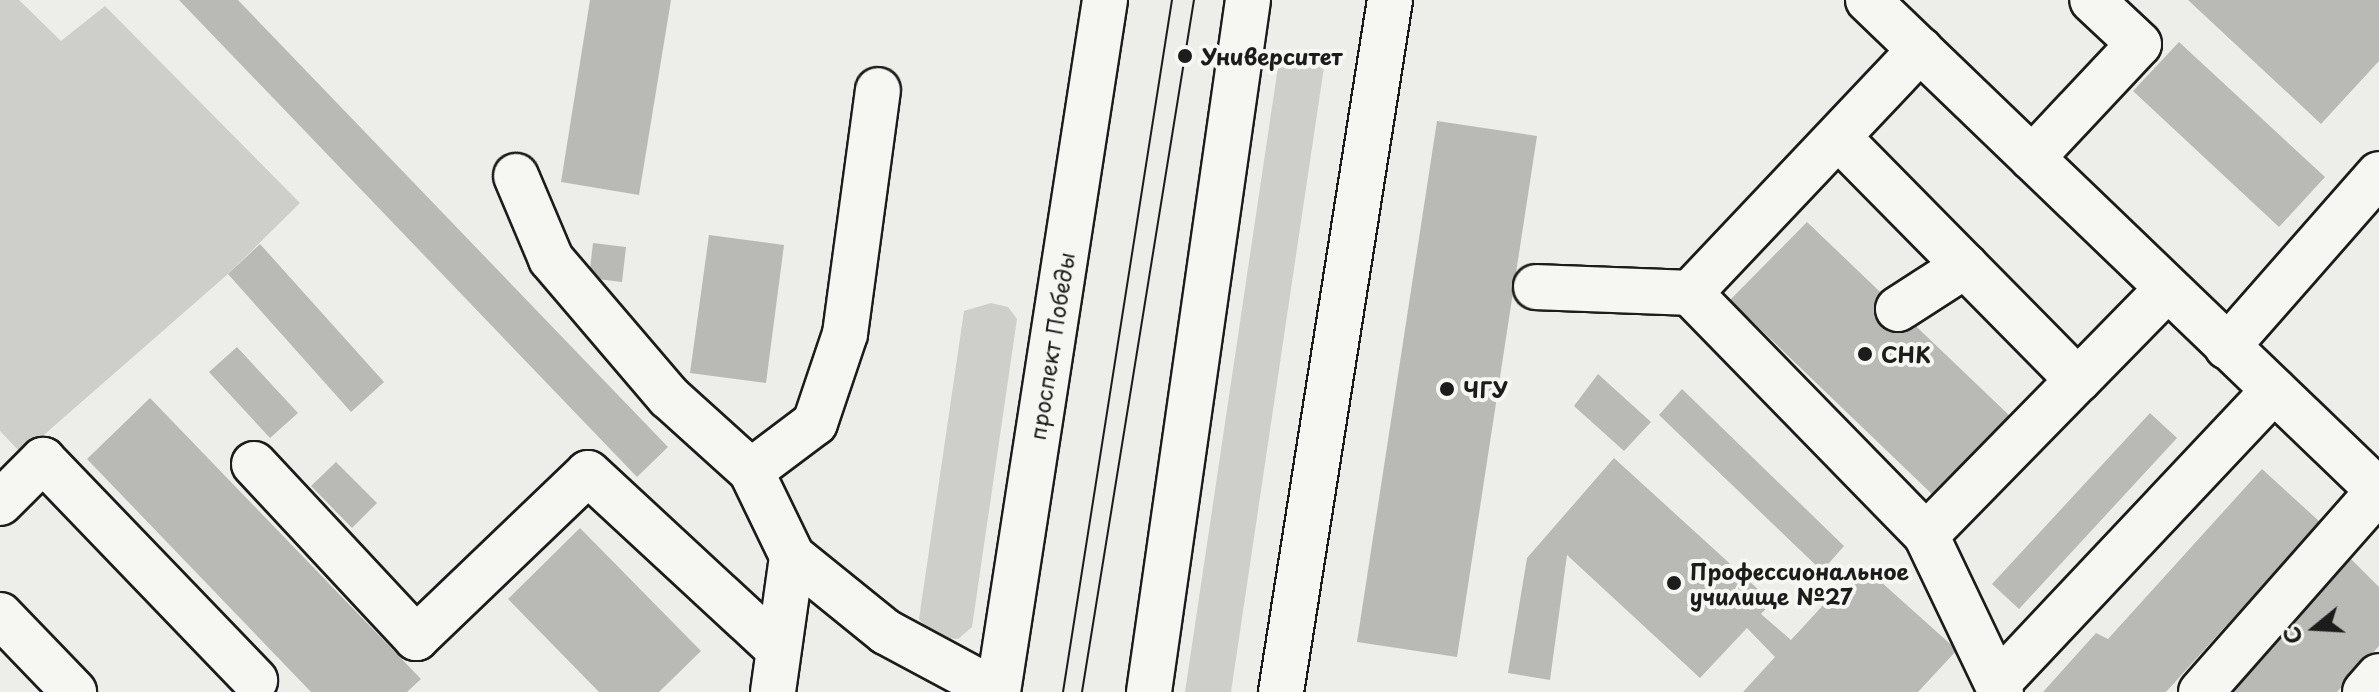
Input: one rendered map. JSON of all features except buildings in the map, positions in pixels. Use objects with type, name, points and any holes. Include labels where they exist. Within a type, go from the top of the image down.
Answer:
[{"type":"main road","name":"проспект Победы","points":[[998,692],[1105,0]]},
{"type":"main road","points":[[1149,692],[1248,0]]},
{"type":"main road","points":[[1281,692],[1390,0]]},
{"type":"main road","points":[[2032,158],[2139,44],[2092,0]]},
{"type":"main road","points":[[1880,4],[1920,50],[2227,347],[2375,478],[2201,692]]},
{"type":"main road","points":[[1690,293],[1920,50]]},
{"type":"main road","points":[[751,471],[815,423],[845,334],[878,90]]},
{"type":"main road","points":[[1839,138],[2078,380]]},
{"type":"main road","points":[[2227,347],[2379,174]]},
{"type":"main road","points":[[516,176],[551,259],[669,397],[751,471],[792,556],[886,632],[998,692]]},
{"type":"main road","points":[[1898,309],[1965,266]]},
{"type":"main road","points":[[1536,287],[1690,293],[1926,535],[2000,687],[2274,390]]},
{"type":"main road","points":[[1926,535],[2167,289]]},
{"type":"main road","points":[[0,503],[43,460],[255,680]]},
{"type":"main road","points":[[254,464],[416,638],[588,473],[775,646]]},
{"type":"main road","points":[[773,692],[775,646],[792,556]]},
{"type":"main road","points":[[0,615],[74,692]]},
{"type":"main road","points":[[2365,692],[2379,676]]},
{"type":"shaded area","points":[[0,0],[19,0],[61,41],[105,6],[300,203],[228,274],[22,454],[0,431]]},
{"type":"shaded area","points":[[1279,60],[1324,67],[1231,692],[1185,692]]},
{"type":"shaded area","points":[[991,303],[1008,307],[1017,319],[972,627],[958,639],[944,638],[929,632],[919,619],[964,311]]},
{"type":"tram line","points":[[1063,692],[1172,0]]},
{"type":"tram line","points":[[1082,692],[1194,0]]},
{"type":"place","name":"Университет","points":[[1185,56]]},
{"type":"place","name":"СНК","points":[[1865,354]]},
{"type":"place","name":"ЧГУ","points":[[1447,389]]},
{"type":"place","name":"Профессиональное училище №27","points":[[1674,583]]}]
